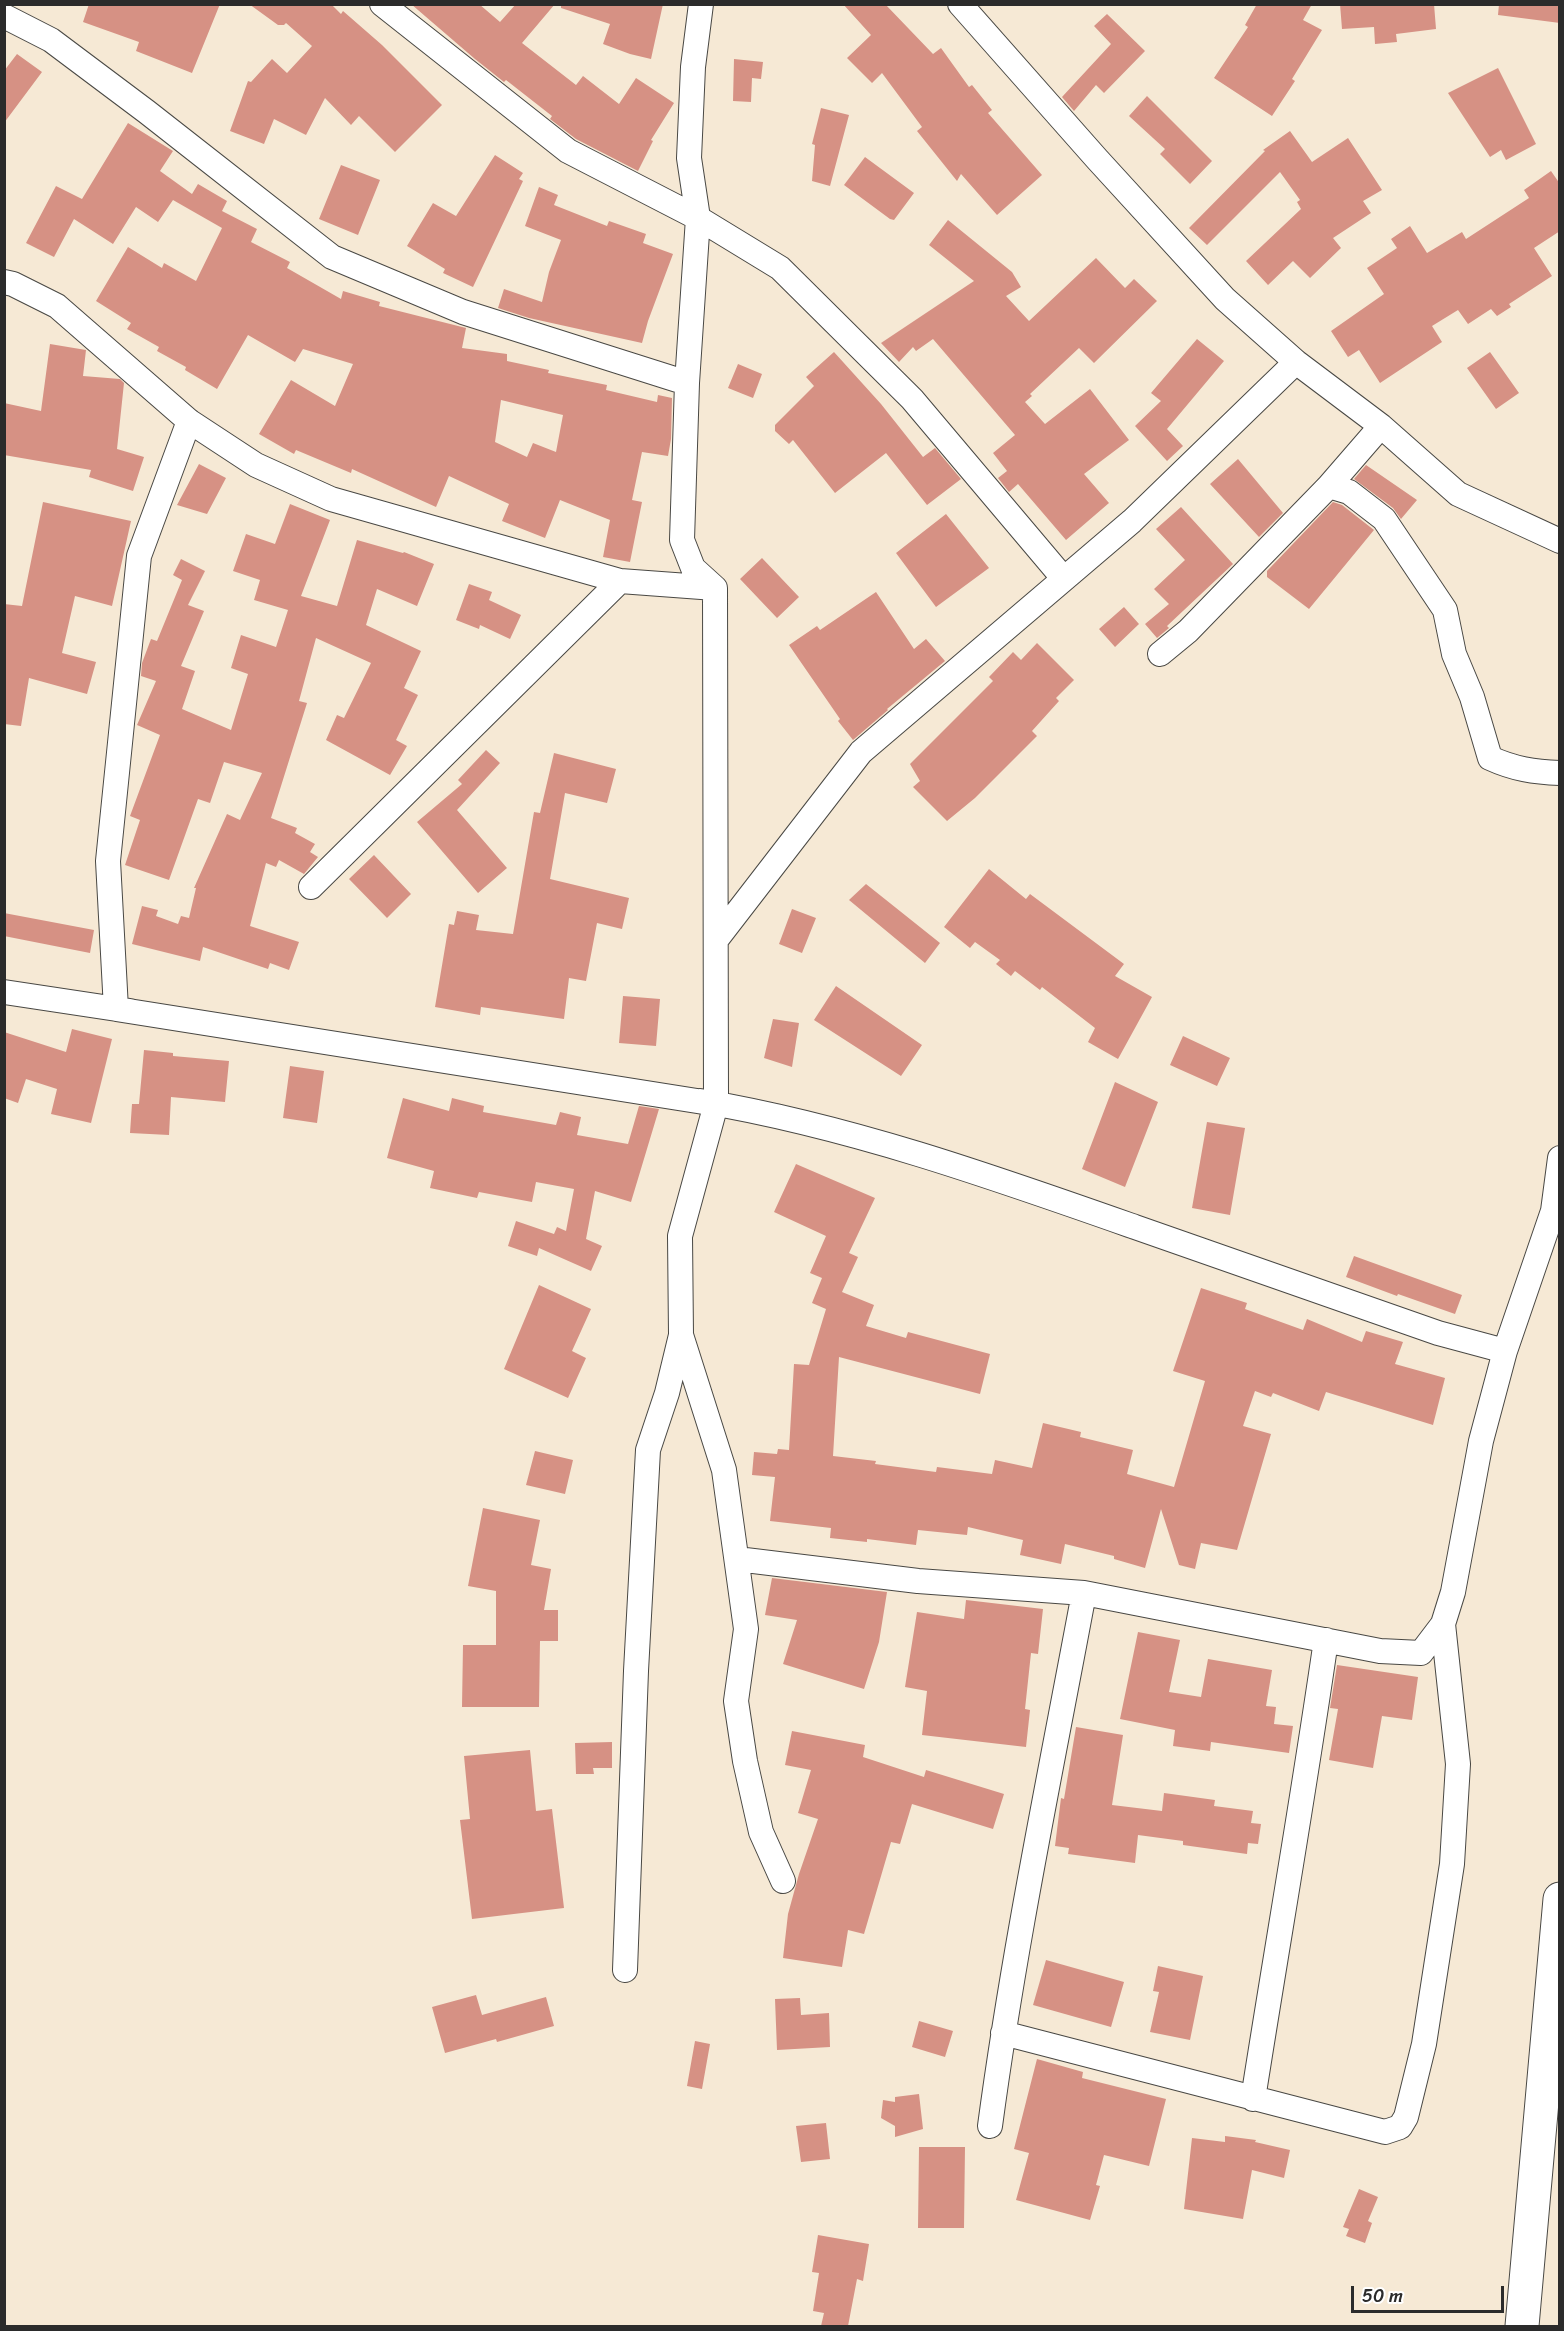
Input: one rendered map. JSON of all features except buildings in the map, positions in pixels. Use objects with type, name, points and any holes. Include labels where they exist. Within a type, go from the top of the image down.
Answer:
[{"type":"highway","points":[[1522,2326],[1560,1899]]},
{"type":"street","points":[[382,4],[568,151],[699,218],[780,268],[904,390],[1064,579]]},
{"type":"street","points":[[625,1970],[636,1671],[648,1450],[667,1392],[681,1335],[680,1236],[716,1104],[715,588],[693,568],[682,540],[687,383],[699,218],[689,158],[693,67],[701,4]]},
{"type":"street","points":[[960,4],[1225,299],[1296,362],[1381,426],[1458,494],[1560,542]]},
{"type":"street","points":[[4,16],[51,40],[332,257],[464,312],[687,383]]},
{"type":"street","points":[[4,282],[13,284],[57,306],[189,422],[256,465],[332,499],[620,581],[715,588]]},
{"type":"street","points":[[716,940],[861,752],[1132,521],[1296,362]]},
{"type":"street","points":[[116,1009],[108,861],[139,556],[189,422]]},
{"type":"street","points":[[1160,654],[1188,631],[1329,486],[1381,426]]},
{"type":"street","points":[[1329,486],[1349,492],[1384,519],[1445,610],[1454,654],[1472,697],[1490,758],[1507,766],[1530,772],[1560,773]]},
{"type":"street","points":[[311,887],[620,581]]},
{"type":"street","points":[[4,992],[716,1104],[1090,1221],[1407,1332],[1505,1351]]},
{"type":"street","points":[[737,1559],[918,1581],[1084,1593],[1380,1651],[1421,1653],[1443,1624],[1453,1592],[1481,1441],[1505,1351],[1553,1211],[1560,1158]]},
{"type":"street","points":[[681,1335],[724,1470],[746,1629],[736,1701],[745,1761],[761,1832],[783,1881]]},
{"type":"street","points":[[990,2126],[1003,2033],[1084,1593]]},
{"type":"street","points":[[1003,2033],[1385,2132],[1400,2127],[1406,2117],[1424,2044],[1452,1864],[1458,1764],[1443,1624]]},
{"type":"street","points":[[1253,2099],[1326,1640]]}]
